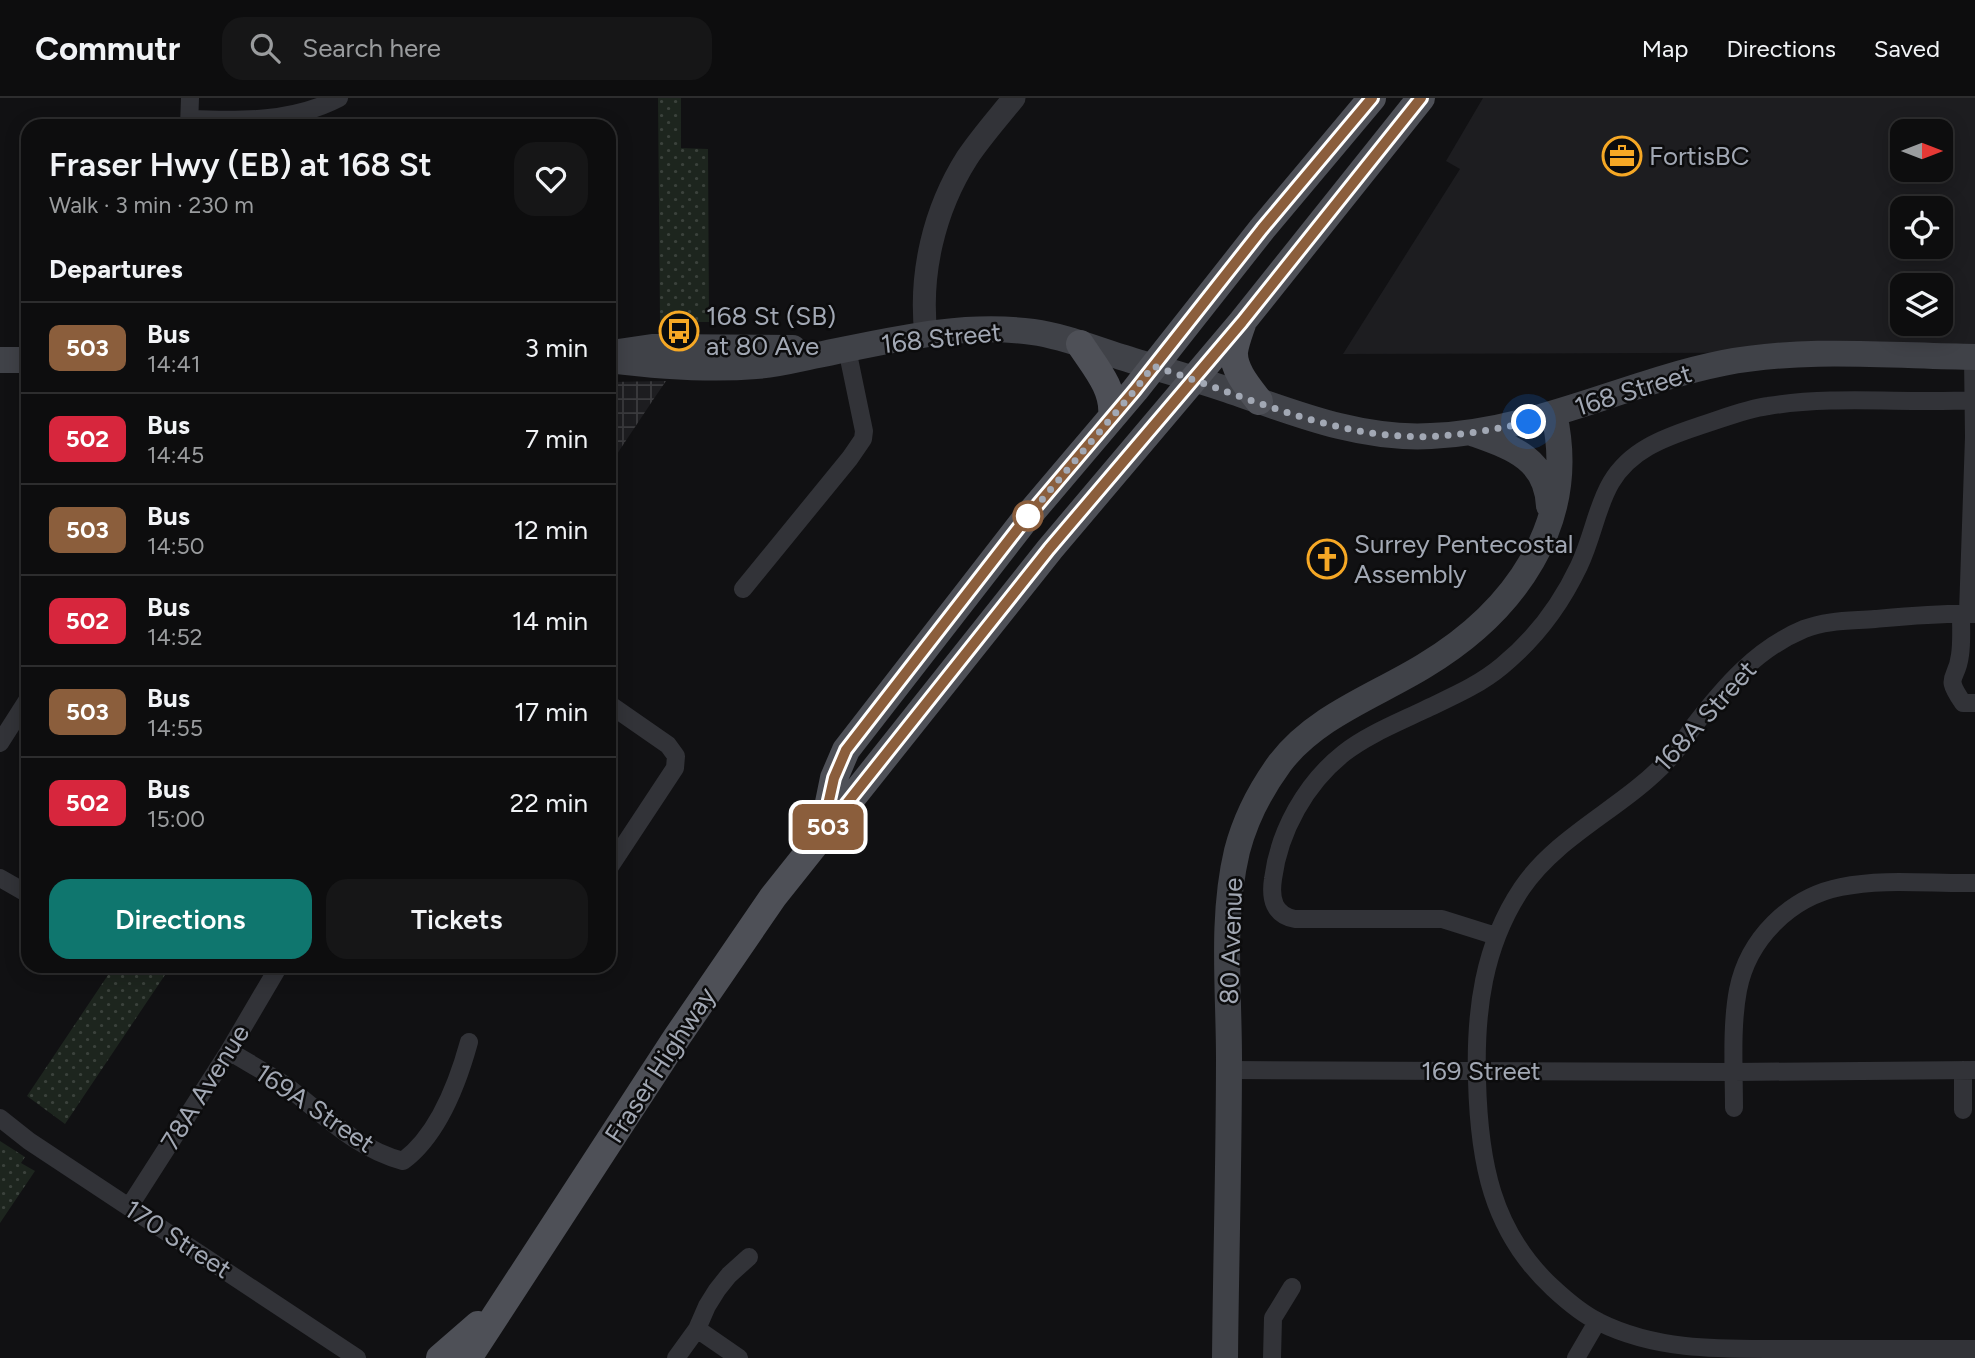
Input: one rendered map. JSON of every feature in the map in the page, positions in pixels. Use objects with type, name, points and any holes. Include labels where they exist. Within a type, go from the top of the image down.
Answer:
[{"type":"main road","name":"Fraser Highway","points":[[821,836],[834,778],[846,750],[1023,522],[1372,98]]},
{"type":"main road","name":"Fraser Highway","points":[[468,1358],[677,1037],[773,897],[1049,549],[1242,322],[1421,98]]},
{"type":"main road","points":[[1242,322],[1234,352],[1246,384],[1259,401]]},
{"type":"main road","name":"168 Street","points":[[616,361],[653,366],[758,366],[926,335],[1004,329],[1035,332],[1080,344],[1333,426],[1414,437],[1471,433],[1509,426],[1684,372],[1748,359],[1829,355],[1974,356]]},
{"type":"main road","points":[[1080,344],[1111,392],[1114,402],[1112,416]]},
{"type":"main road","name":"168 Street","points":[[616,352],[652,347],[847,349]]},
{"type":"main road","points":[[0,360],[21,360]]},
{"type":"main road","name":"80 Avenue","points":[[1225,1358],[1228,923],[1240,840],[1261,793],[1280,763],[1298,744],[1360,700],[1461,643],[1505,601],[1539,549],[1550,520],[1558,486],[1561,443],[1554,414]]},
{"type":"main road","points":[[1471,433],[1511,447],[1530,459],[1539,471],[1549,496],[1550,520]]},
{"type":"main road","name":"Fraser Highway","points":[[440,1358],[507,1300]]},
{"type":"street","points":[[189,119],[190,98]]},
{"type":"street","points":[[249,119],[284,116],[339,98]]},
{"type":"street","points":[[926,335],[923,311],[929,249],[948,191],[1006,101]]},
{"type":"street","points":[[743,589],[863,439],[864,431],[847,349]]},
{"type":"street","points":[[1974,356],[1968,613],[1960,657],[1952,674],[1953,688],[1964,703],[1975,703]]},
{"type":"street","points":[[1496,936],[1442,919],[1288,918],[1280,914],[1274,902],[1272,885],[1275,863],[1287,827],[1305,796],[1324,772],[1344,753],[1373,735],[1470,688],[1502,666],[1535,635],[1556,608],[1577,571],[1601,500],[1612,478],[1631,458],[1659,441],[1759,408],[1820,401],[1974,400]]},
{"type":"street","name":"168A Street","points":[[1597,1322],[1544,1279],[1510,1235],[1497,1208],[1481,1150],[1476,1048],[1482,985],[1496,936],[1512,904],[1534,872],[1656,773],[1675,753],[1726,686],[1761,654],[1799,632],[1824,623],[1929,613],[1968,613]]},
{"type":"street","points":[[616,709],[668,744],[676,757],[676,768],[616,858]]},
{"type":"street","points":[[0,743],[21,710]]},
{"type":"street","points":[[0,878],[21,890]]},
{"type":"street","points":[[1734,1108],[1735,1010],[1743,973],[1756,945],[1772,925],[1787,911],[1814,896],[1843,886],[1975,883]]},
{"type":"street","name":"78A Avenue","points":[[129,1207],[229,1051],[275,973]]},
{"type":"street","name":"169A Street","points":[[229,1051],[287,1087],[337,1129],[403,1161],[419,1146],[445,1107],[460,1075],[469,1042]]},
{"type":"street","name":"169 Street","points":[[1229,1070],[1969,1070],[1963,1110]]},
{"type":"street","name":"170 Street","points":[[0,1118],[168,1234],[180,1239],[357,1358]]},
{"type":"street","points":[[676,1358],[697,1329],[706,1306],[717,1290],[749,1257]]},
{"type":"street","points":[[1272,1358],[1273,1318],[1292,1287]]},
{"type":"street","points":[[1576,1358],[1597,1322],[1650,1340],[1696,1348],[1975,1349]]},
{"type":"street","points":[[697,1329],[739,1358]]},
{"type":"shaded area","points":[[658,98],[681,98],[681,148],[708,149],[709,322],[660,322]]},
{"type":"shaded area","points":[[1483,98],[1975,98],[1975,352],[1343,354],[1460,169],[1446,161]]},
{"type":"shaded area","points":[[666,381],[616,456],[616,382]]},
{"type":"shaded area","points":[[109,973],[166,973],[65,1124],[27,1096]]},
{"type":"shaded area","points":[[0,1141],[25,1157],[21,1163],[35,1171],[0,1223]]},
{"type":"bus line","name":"503","points":[[1372,98],[1262,229],[1135,390],[1023,522],[846,750],[834,778],[821,836],[1049,549],[1242,322],[1421,98]]},
{"type":"place","name":"FortisBC","points":[[1622,156]]},
{"type":"place","name":"168 St (SB) at 80 Ave","points":[[679,331]]},
{"type":"place","name":"Surrey Pentecostal Assembly","points":[[1327,559]]},
{"type":"route","points":[[1028,516],[1023,522],[1135,390],[1153,366],[1333,426],[1386,435],[1444,436],[1529,422]]}]
